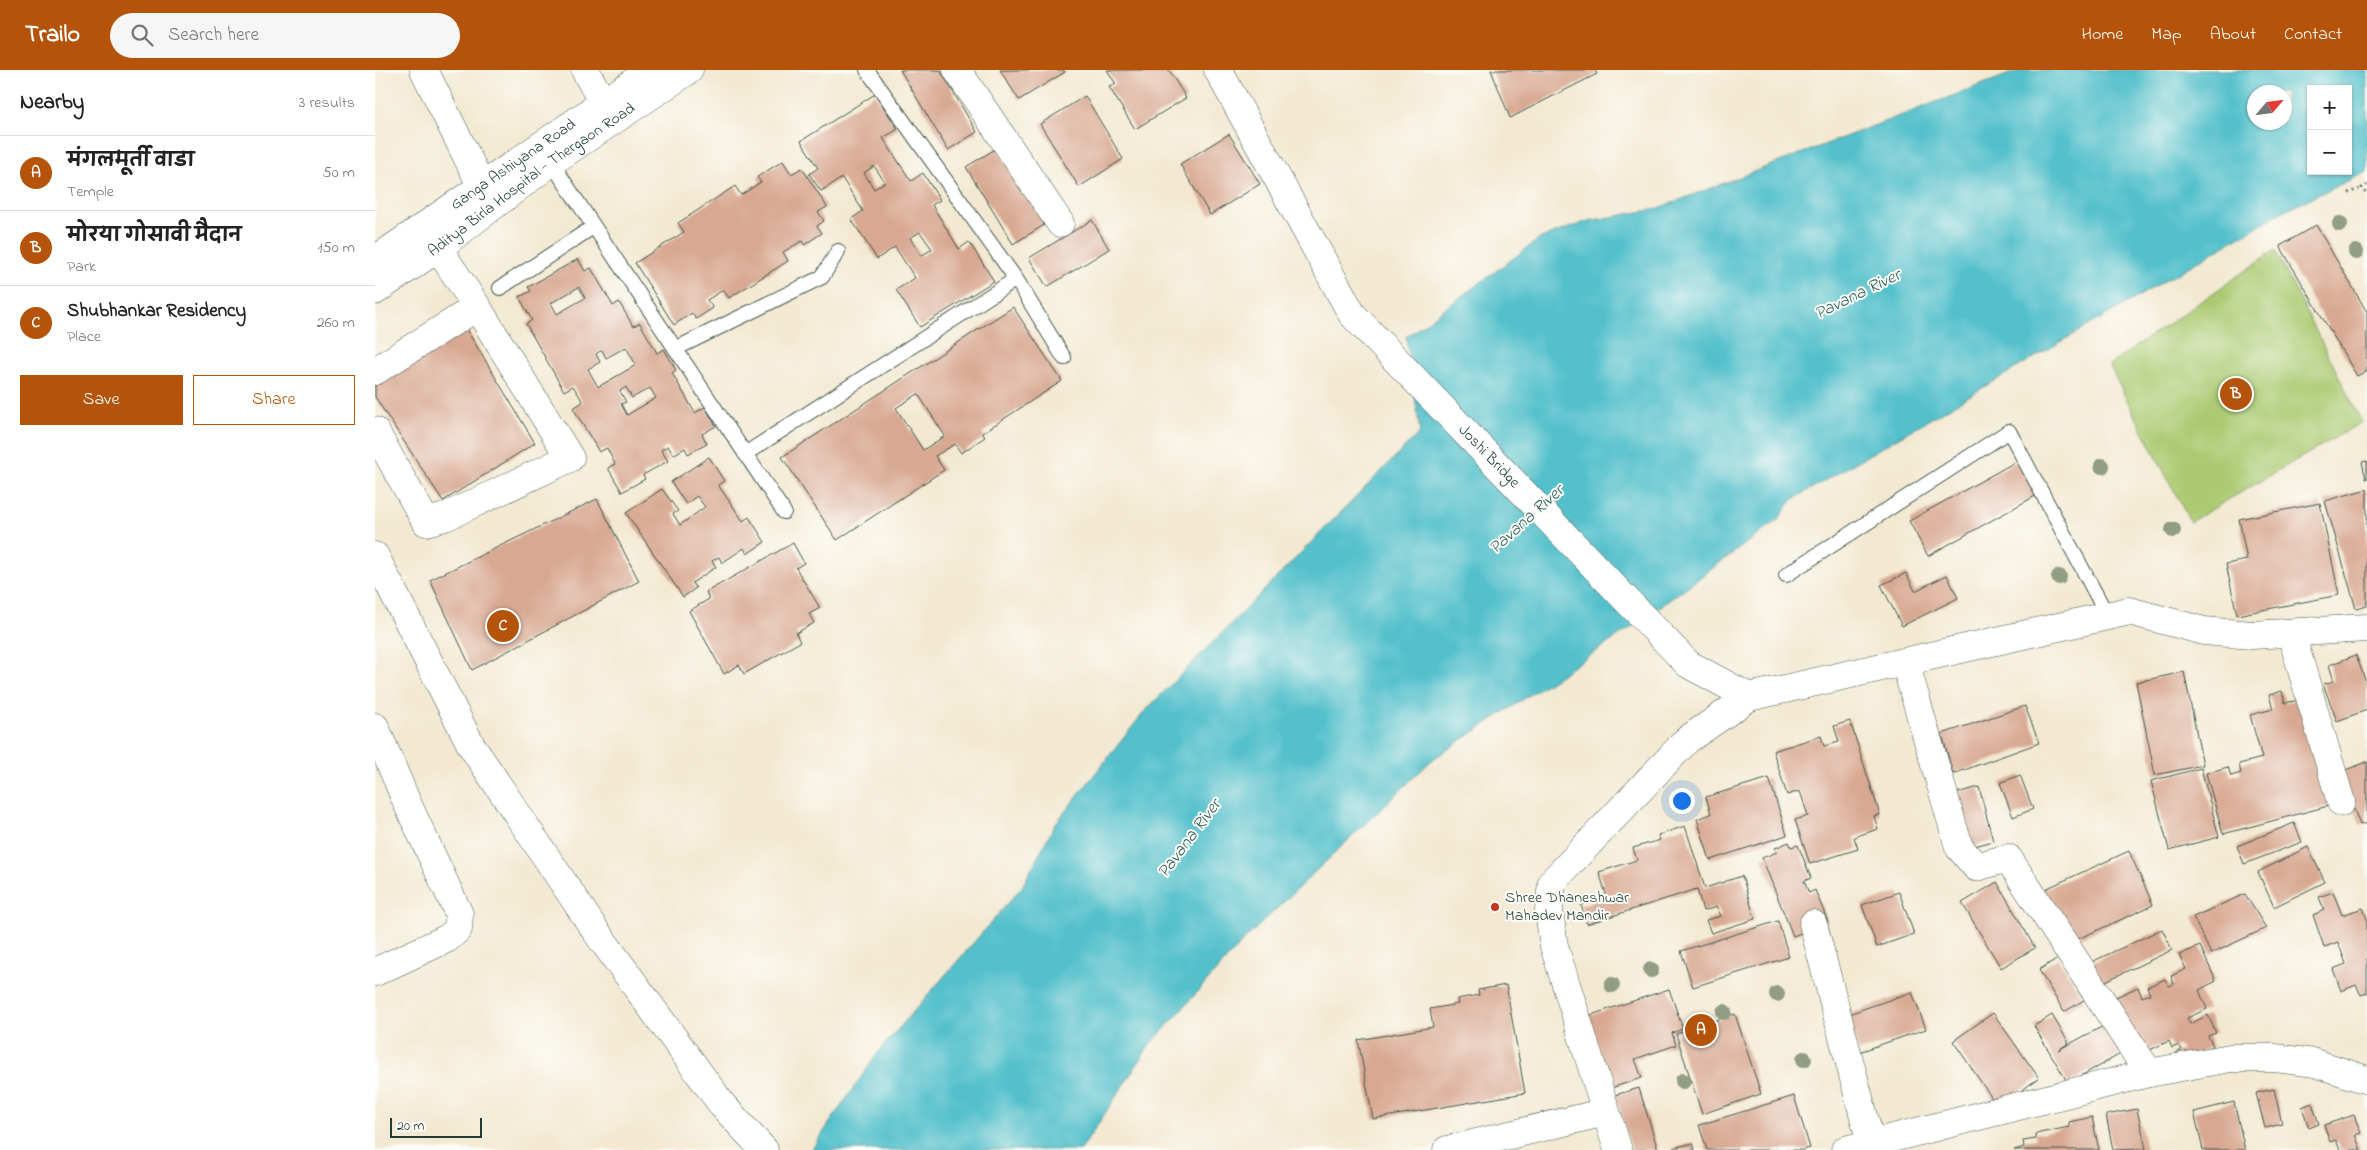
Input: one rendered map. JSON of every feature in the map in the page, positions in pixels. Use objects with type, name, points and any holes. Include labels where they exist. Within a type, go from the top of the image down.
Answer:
[{"type":"street","points":[[424,70],[481,185]]},
{"type":"street","points":[[585,70],[603,103]]},
{"type":"street","name":"Ganga Ashiyana Road","points":[[375,260],[481,185],[651,70]]},
{"type":"street","name":"Aditya Birla Hospital - Thergaon Road","points":[[375,291],[438,248],[551,162],[689,70]]},
{"type":"street","points":[[957,70],[1060,223]]},
{"type":"street","name":"Joshi Bridge","points":[[1218,70],[1352,314],[1687,664],[1749,697]]},
{"type":"street","points":[[375,431],[426,522],[445,517],[570,458],[477,307],[438,248]]},
{"type":"street","points":[[375,371],[477,307]]},
{"type":"street","points":[[375,556],[471,745],[595,930],[723,1106],[764,1150]]},
{"type":"street","points":[[1618,1150],[1554,946],[1549,911],[1552,882],[1687,740],[1749,697],[2129,611],[2204,631],[2252,635],[2367,628]]},
{"type":"street","points":[[2291,633],[2341,802]]},
{"type":"street","points":[[1905,662],[1959,847],[1976,867],[2008,858],[2149,1073]]},
{"type":"street","points":[[375,727],[408,805],[459,914],[458,929],[448,938],[375,972]]},
{"type":"street","points":[[1813,924],[1871,1143]]},
{"type":"street","points":[[1845,1150],[2149,1073],[2230,1058],[2275,1058],[2315,1063],[2367,1080]]},
{"type":"street","points":[[1447,1150],[1605,1112]]},
{"type":"lane","points":[[867,70],[1016,279],[1064,358]]},
{"type":"lane","points":[[551,162],[784,512]]},
{"type":"lane","points":[[500,288],[593,227]]},
{"type":"lane","points":[[675,350],[823,277],[838,251]]},
{"type":"lane","points":[[745,454],[1016,279]]},
{"type":"lane","points":[[1786,575],[2009,431],[2107,615]]},
{"type":"path","points":[[2349,193],[2367,185]]},
{"type":"path","points":[[2362,188],[2367,195]]},
{"type":"green space","points":[[2275,250],[2362,422],[2190,522],[2109,365]]},
{"type":"water","name":"Pavana River","points":[[2020,70],[2367,70],[2367,172],[2287,209],[1792,500],[1778,520],[1631,628],[1433,759],[1246,938],[1149,1046],[1081,1150],[811,1150],[880,1050],[1022,887],[1055,824],[1145,711],[1420,432],[1406,337],[1541,238],[1588,221],[1656,209]]},
{"type":"building","points":[[900,70],[940,70],[977,132],[948,150]]},
{"type":"building","points":[[1000,70],[1063,70],[1065,72],[1019,100]]},
{"type":"building","points":[[1107,70],[1169,70],[1186,98],[1135,129],[1109,87],[1116,84]]},
{"type":"building","points":[[1491,70],[1595,70],[1597,74],[1510,118]]},
{"type":"building","points":[[875,94],[898,129],[883,138],[911,181],[923,173],[940,200],[932,205],[959,249],[969,242],[994,281],[920,327],[896,290],[915,278],[895,247],[877,259],[851,219],[863,211],[842,178],[821,191],[809,174],[818,168],[801,141]],"holes":[[[874,166],[885,182],[874,189],[864,173]],[[920,232],[932,249],[921,256],[910,238]]]},
{"type":"building","points":[[1085,96],[1123,159],[1079,187],[1040,124]]},
{"type":"building","points":[[1229,134],[1260,184],[1210,215],[1180,164]]},
{"type":"building","points":[[997,148],[1044,225],[1013,244],[966,167]]},
{"type":"building","points":[[783,161],[791,174],[802,168],[827,207],[818,212],[824,221],[817,226],[822,233],[804,245],[802,241],[783,252],[788,261],[729,298],[723,290],[707,300],[713,308],[696,319],[692,313],[674,325],[635,263],[684,232],[678,223],[735,186],[741,195],[761,182],[757,177]]},
{"type":"building","points":[[1092,220],[1109,249],[1047,287],[1029,258]]},
{"type":"building","points":[[2316,225],[2367,312],[2367,371],[2357,376],[2280,246]]},
{"type":"building","points":[[578,259],[585,271],[591,268],[613,306],[619,302],[633,326],[640,323],[657,353],[664,349],[676,370],[672,373],[695,413],[705,407],[716,426],[702,434],[707,444],[688,454],[685,448],[673,455],[668,446],[661,450],[668,461],[643,475],[645,479],[622,492],[608,468],[615,464],[607,448],[599,452],[573,408],[583,402],[573,386],[564,391],[526,324],[532,320],[519,297],[531,291],[528,287]],"holes":[[[579,287],[585,298],[557,314],[551,303]],[[626,347],[636,365],[598,387],[588,369],[600,362],[596,354],[602,350],[606,358]],[[626,387],[632,398],[650,388],[656,398],[627,415],[621,404],[626,402],[620,391]]]},
{"type":"building","points":[[1013,307],[1062,381],[982,433],[985,437],[961,453],[955,444],[935,456],[944,470],[837,540],[782,457]],"holes":[[[918,394],[945,436],[923,450],[896,408]]]},
{"type":"building","points":[[465,327],[535,443],[443,501],[375,397],[375,381]]},
{"type":"building","points":[[709,457],[724,481],[718,485],[743,521],[749,517],[765,542],[747,554],[744,548],[722,563],[719,557],[712,561],[716,567],[692,583],[696,588],[683,597],[626,513],[662,489],[678,511],[673,514],[680,525],[705,507],[697,496],[686,504],[671,482]]},
{"type":"building","points":[[2017,461],[2037,495],[1928,556],[1909,521]]},
{"type":"building","points":[[2367,461],[2367,479],[2366,479],[2362,462]]},
{"type":"building","points":[[2367,489],[2367,606],[2356,609],[2325,501]]},
{"type":"building","points":[[597,499],[639,581],[472,670],[430,580]]},
{"type":"building","points":[[2320,503],[2339,595],[2237,615],[2226,564],[2247,560],[2239,519]]},
{"type":"building","points":[[793,543],[804,563],[796,568],[820,608],[809,614],[814,623],[796,633],[800,642],[744,674],[739,665],[724,674],[689,611],[709,599],[706,592]]},
{"type":"building","points":[[1906,573],[1915,591],[1947,575],[1958,598],[1902,626],[1881,585]]},
{"type":"building","points":[[2356,655],[2367,685],[2367,710],[2337,721],[2323,684],[2334,681],[2329,665]]},
{"type":"building","points":[[2184,672],[2203,765],[2155,775],[2136,682]]},
{"type":"building","points":[[2282,691],[2285,703],[2303,699],[2332,805],[2223,834],[2206,773],[2228,767],[2231,776],[2241,773],[2239,764],[2262,758],[2250,715],[2273,709],[2269,695]]},
{"type":"building","points":[[2025,706],[2039,743],[1953,774],[1942,734]]},
{"type":"building","points":[[1850,721],[1880,815],[1874,816],[1878,829],[1854,837],[1858,849],[1810,864],[1795,820],[1808,816],[1800,791],[1787,795],[1773,751],[1821,736],[1824,746],[1839,742],[1834,726]]},
{"type":"building","points":[[2367,762],[2367,823],[2360,825],[2340,772]]},
{"type":"building","points":[[2201,768],[2219,837],[2169,850],[2151,781]]},
{"type":"building","points":[[2020,775],[2033,809],[2013,817],[2000,783]]},
{"type":"building","points":[[1769,778],[1787,835],[1710,860],[1697,819],[1711,814],[1706,797]]},
{"type":"building","points":[[1979,787],[1993,841],[1967,848],[1953,794]]},
{"type":"building","points":[[2294,823],[2302,842],[2244,864],[2237,846]]},
{"type":"building","points":[[1685,826],[1705,888],[1742,876],[1755,919],[1711,933],[1706,920],[1721,916],[1717,907],[1703,911],[1697,889],[1587,924],[1581,905],[1607,897],[1599,872],[1637,860],[1633,848],[1660,840],[1658,835]]},
{"type":"building","points":[[1789,842],[1791,847],[1798,845],[1811,878],[1804,881],[1809,893],[1815,890],[1828,922],[1793,936],[1762,858],[1777,852],[1775,848]]},
{"type":"building","points":[[2308,847],[2325,882],[2274,907],[2258,872]]},
{"type":"building","points":[[2129,851],[2153,905],[2065,945],[2041,891]]},
{"type":"building","points":[[1997,882],[2035,948],[2001,968],[1962,903]]},
{"type":"building","points":[[1899,892],[1914,934],[1877,947],[1862,905]]},
{"type":"building","points":[[2333,892],[2342,915],[2363,908],[2367,919],[2367,993],[2361,995],[2356,985],[2341,991],[2333,969],[2346,964],[2338,942],[2324,947],[2313,915],[2324,910],[2319,897]]},
{"type":"building","points":[[2245,894],[2266,928],[2211,954],[2193,917]]},
{"type":"building","points":[[1778,921],[1789,957],[1693,987],[1681,951]]},
{"type":"building","points":[[2162,929],[2172,950],[2093,987],[2083,966]]},
{"type":"building","points":[[2200,946],[2216,981],[2199,990],[2207,1009],[2187,1018],[2190,1024],[2208,1015],[2216,1033],[2208,1036],[2213,1046],[2178,1062],[2174,1054],[2182,1050],[2179,1045],[2172,1048],[2169,1041],[2141,1054],[2116,997],[2138,987],[2142,997],[2150,994],[2147,987],[2165,979],[2169,986],[2174,984],[2171,976],[2186,969],[2179,955]]},
{"type":"building","points":[[2058,958],[2084,1000],[2064,1012],[2039,970]]},
{"type":"building","points":[[1506,985],[1525,1093],[1373,1119],[1358,1040],[1433,1027],[1430,1009],[1458,1004],[1457,999],[1479,995],[1478,990]]},
{"type":"building","points":[[1669,989],[1683,1029],[1672,1033],[1676,1045],[1635,1059],[1642,1078],[1611,1088],[1588,1016]]},
{"type":"building","points":[[1912,992],[1926,1029],[1859,1052],[1846,1015]]},
{"type":"building","points":[[1993,1013],[2039,1078],[1998,1107],[1953,1041]]},
{"type":"building","points":[[1735,1014],[1761,1094],[1702,1114],[1676,1034]]},
{"type":"building","points":[[2052,1015],[2069,1043],[2058,1050],[2109,1023],[2126,1051],[2068,1083],[2034,1026]]},
{"type":"building","points":[[1639,1088],[1658,1150],[1632,1150],[1615,1095]]},
{"type":"building","points":[[2274,1089],[2282,1124],[2265,1128],[2256,1093]]},
{"type":"building","points":[[1794,1096],[1810,1148],[1803,1150],[1707,1150],[1699,1125]]},
{"type":"building","points":[[2234,1102],[2245,1150],[2203,1150],[2194,1112]]},
{"type":"building","points":[[2312,1103],[2319,1124],[2309,1128],[2302,1107]]},
{"type":"building","points":[[2137,1109],[2146,1149],[2113,1150],[2106,1115]]},
{"type":"building","points":[[2354,1115],[2361,1133],[2355,1135],[2361,1150],[2340,1150],[2336,1140],[2330,1142],[2324,1125]]},
{"type":"building","points":[[2092,1117],[2099,1150],[2014,1150],[2024,1147],[2023,1141],[2036,1139],[2035,1134],[2069,1127],[2069,1122]]},
{"type":"building","points":[[1693,1143],[1695,1150],[1674,1150],[1673,1148]]},
{"type":"place","name":"मोरया गोसावी मैदान","points":[[2236,394]]},
{"type":"place","name":"Shubhankar Residency","points":[[503,626]]},
{"type":"place","name":"Shree Dhaneshwar Mahadev Mandir","points":[[1495,907]]},
{"type":"place","name":"मंगलमूर्ती वाडा","points":[[1701,1030]]}]
